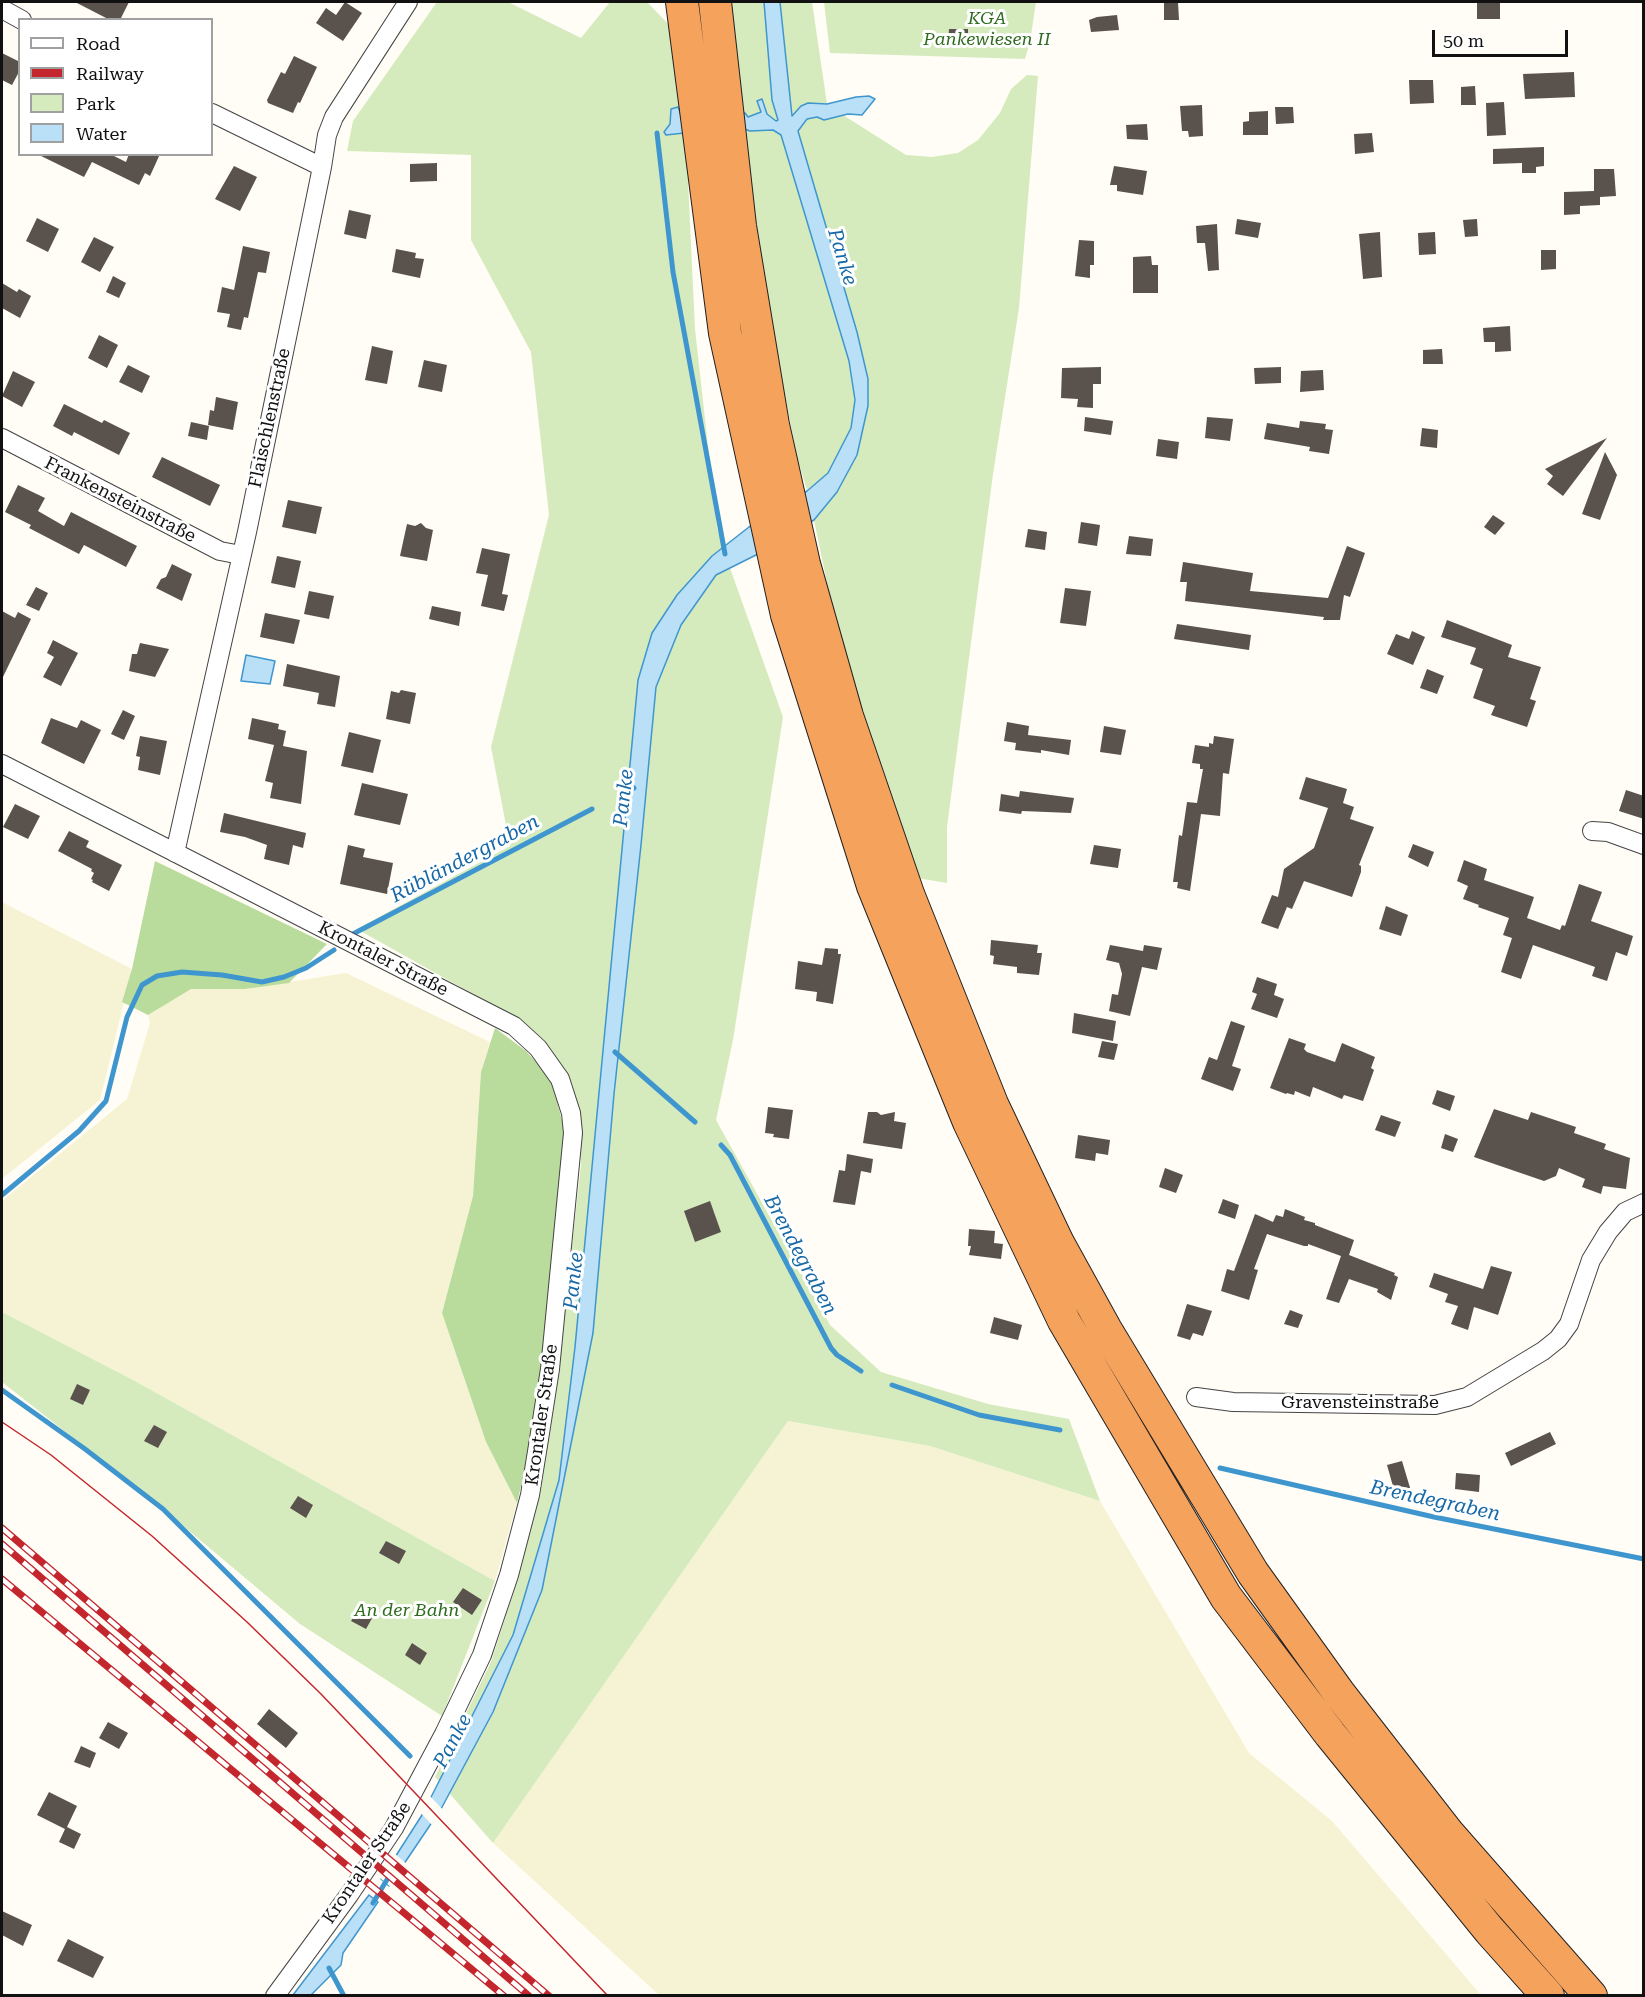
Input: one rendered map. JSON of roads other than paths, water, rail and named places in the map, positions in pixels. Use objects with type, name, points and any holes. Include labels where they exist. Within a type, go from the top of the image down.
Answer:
[{"type":"highway","points":[[682,2],[725,333],[781,524],[908,894],[992,1104],[1058,1243],[1146,1399],[1253,1573],[1339,1693],[1448,1833],[1591,1995]]},
{"type":"highway","points":[[715,2],[740,226],[773,425],[787,615],[873,886],[969,1122],[1064,1321],[1226,1597],[1374,1788],[1490,1931],[1548,1995]]},
{"type":"street","name":"Flaischlenstraße","points":[[175,853],[241,555],[327,135],[334,117],[408,2]]},
{"type":"street","points":[[2,9],[18,18]]},
{"type":"street","points":[[213,113],[322,167]]},
{"type":"street","name":"Frankensteinstraße","points":[[2,438],[220,551],[241,555]]},
{"type":"street","name":"Krontaler Straße","points":[[2,764],[514,1026],[538,1048],[560,1078],[571,1113],[573,1133],[550,1369],[530,1495],[509,1575],[482,1655],[444,1734],[394,1828],[349,1895],[275,1995]]},
{"type":"street","points":[[1592,831],[1608,832],[1644,845]]},
{"type":"street","name":"Gravensteinstraße","points":[[1196,1397],[1233,1402],[1435,1405],[1467,1397],[1544,1351],[1558,1339],[1569,1324],[1591,1260],[1608,1232],[1625,1212],[1644,1203]]},
{"type":"water","points":[[764,2],[780,2],[792,116],[801,106],[808,103],[827,104],[869,96],[875,99],[862,115],[848,114],[824,120],[817,117],[807,119],[798,131],[857,332],[868,379],[868,406],[857,455],[837,492],[814,520],[756,555],[716,575],[681,625],[656,687],[614,1094],[593,1333],[542,1590],[493,1712],[441,1809],[389,1886],[381,1879],[422,1815],[513,1635],[559,1480],[575,1347],[638,680],[652,633],[677,595],[712,556],[749,527],[807,491],[828,473],[851,428],[855,400],[849,361],[781,135],[773,130],[750,131],[739,127],[666,135],[664,132],[670,124],[671,109],[678,107],[682,117],[745,113],[748,117],[761,112],[757,101],[762,99],[767,114],[776,121],[778,120],[772,100]]},
{"type":"water","points":[[246,655],[275,661],[270,684],[241,681]]},
{"type":"water","points":[[369,1895],[378,1902],[343,1953],[341,1965],[311,1995],[293,1995]]},
{"type":"waterway","points":[[657,133],[673,272],[725,554]]},
{"type":"waterway","name":"Rübländergraben","points":[[622,794],[634,788]]},
{"type":"waterway","name":"Rübländergraben","points":[[351,935],[592,809]]},
{"type":"waterway","name":"Rübländergraben","points":[[2,1195],[79,1131],[106,1101],[127,1017],[142,985],[157,976],[182,972],[222,975],[262,982],[284,977],[306,968],[334,950]]},
{"type":"waterway","name":"Brendegraben","points":[[615,1052],[695,1122]]},
{"type":"waterway","name":"Brendegraben","points":[[721,1145],[730,1155],[831,1348],[837,1355],[861,1371]]},
{"type":"waterway","name":"Brendegraben","points":[[892,1385],[979,1415],[1060,1430]]},
{"type":"waterway","points":[[2,1390],[85,1449],[163,1509],[410,1756]]},
{"type":"waterway","name":"Brendegraben","points":[[1220,1468],[1434,1517],[1644,1559]]},
{"type":"waterway","name":"Panke","points":[[373,1903],[388,1878]]},
{"type":"waterway","points":[[329,1968],[344,1996]]},
{"type":"tram line","points":[[2,1422],[51,1455],[152,1536],[247,1622],[321,1694],[608,1996]]},
{"type":"railway","points":[[2,1528],[549,1996]]},
{"type":"railway","points":[[2,1544],[529,1996]]},
{"type":"railway","points":[[2,1579],[504,1996]]},
{"type":"park label","name":"KGA Pankewiesen II","points":[[987,29]]},
{"type":"park label","name":"An der Bahn","points":[[407,1611]]}]
